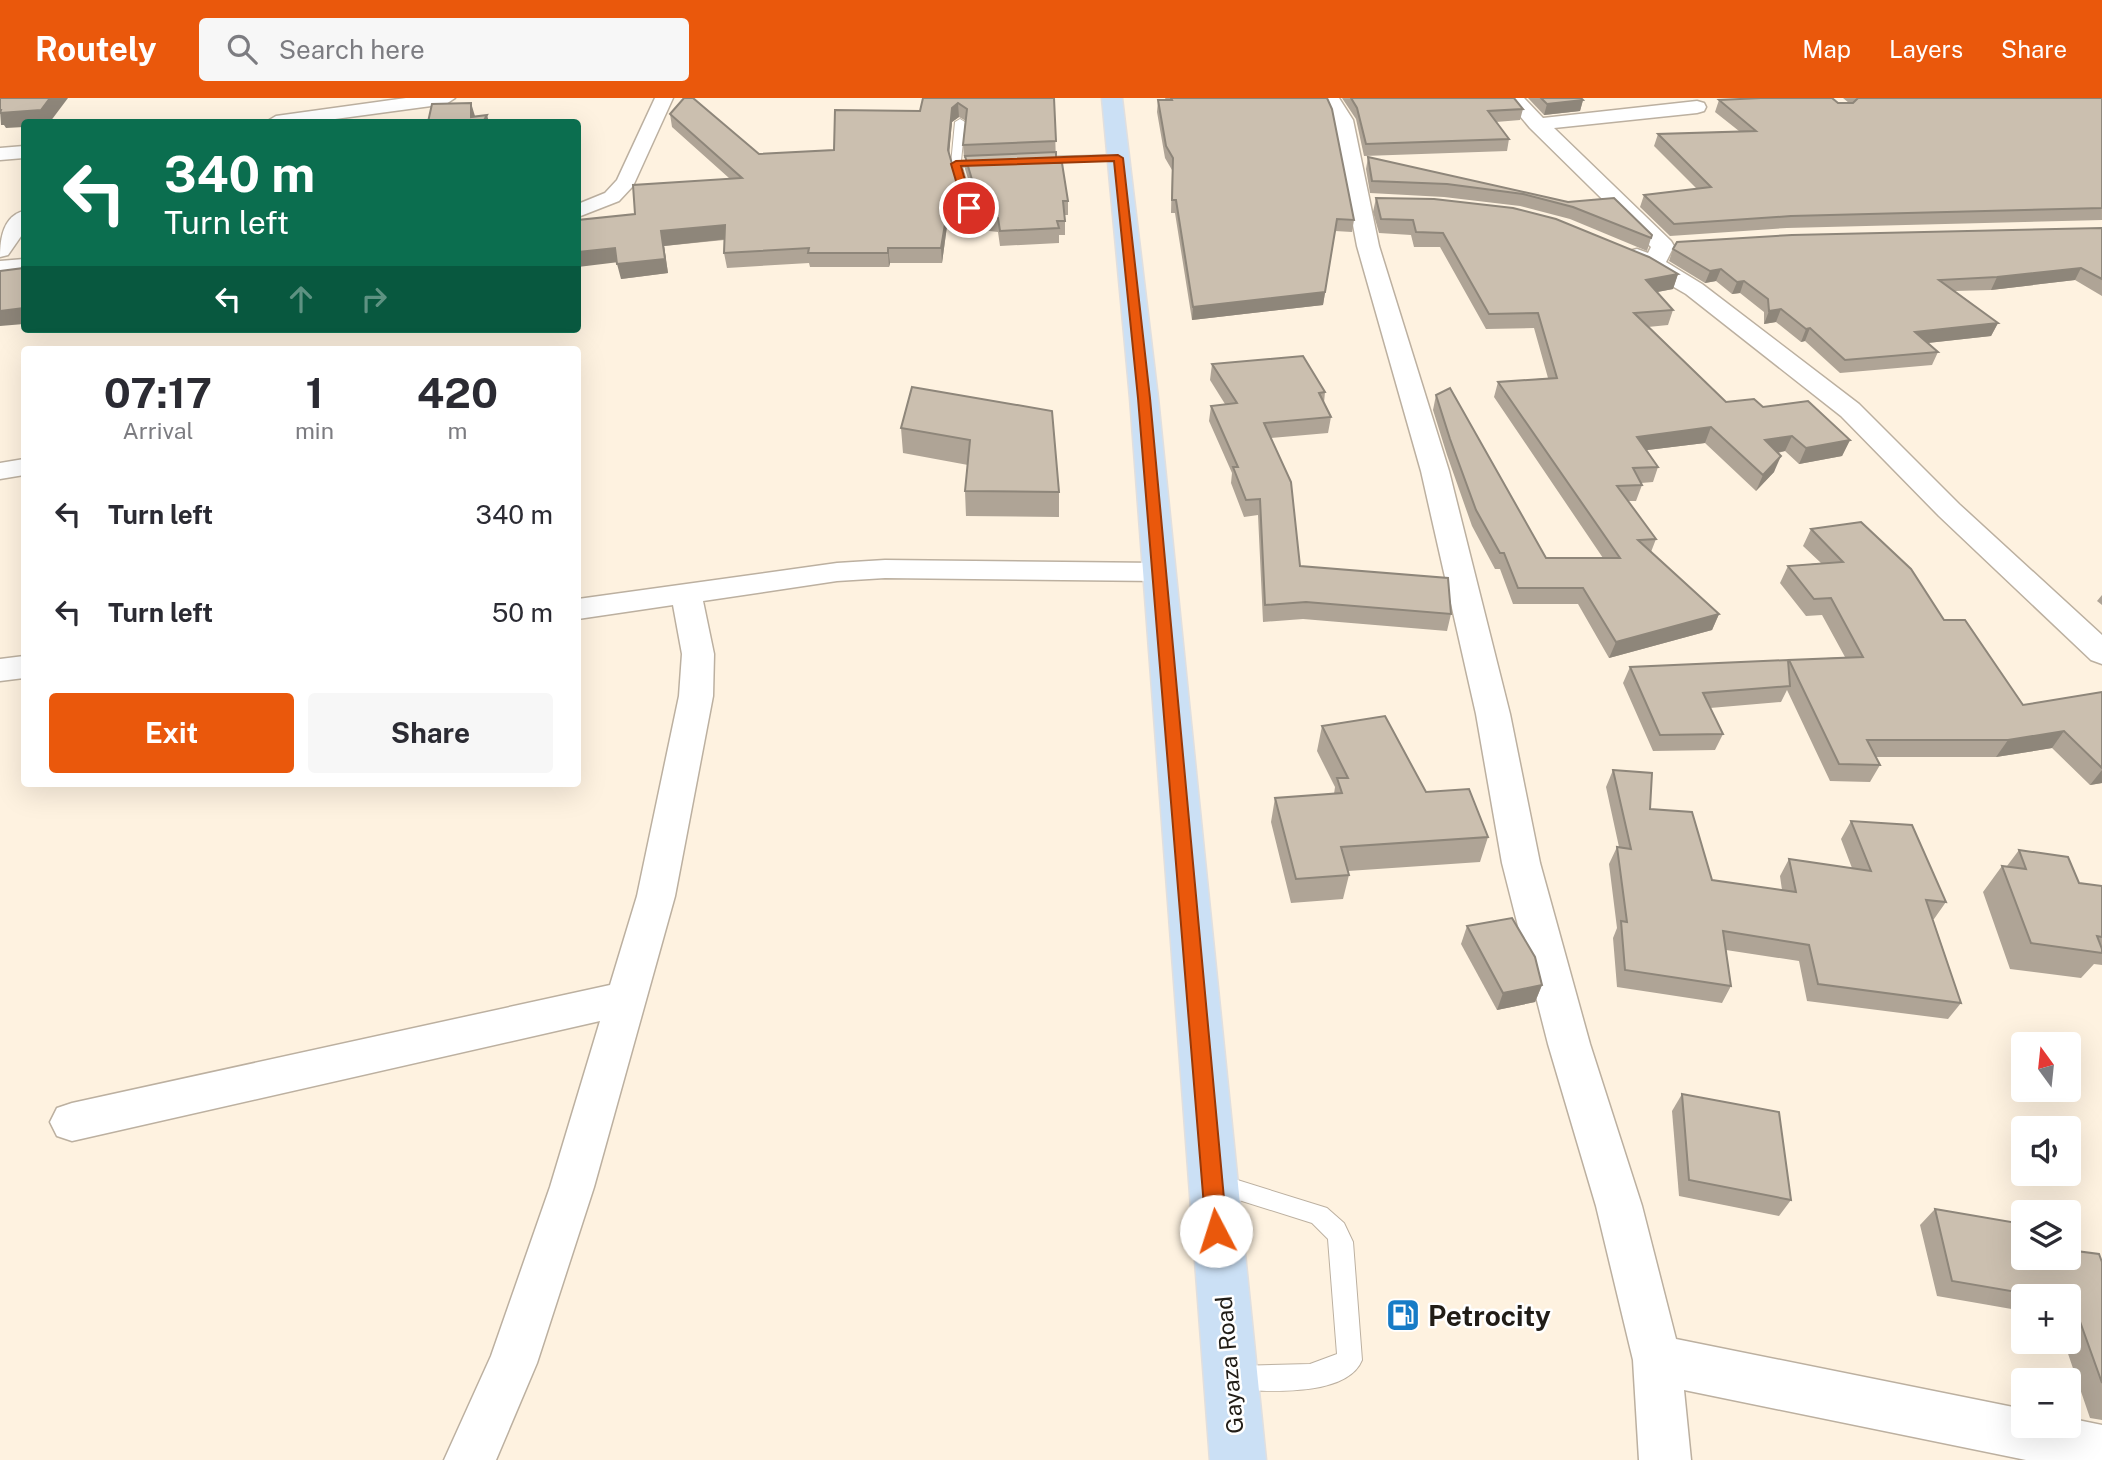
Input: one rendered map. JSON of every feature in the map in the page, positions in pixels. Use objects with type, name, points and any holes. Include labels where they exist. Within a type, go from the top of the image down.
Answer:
[{"type":"main road","name":"Gayaza Road","points":[[1112,98],[1159,572],[1238,1460]]},
{"type":"street","points":[[296,119],[446,98]]},
{"type":"street","points":[[581,210],[612,197],[626,182],[664,98]]},
{"type":"street","points":[[1330,98],[1343,120],[1370,202],[1493,714],[1524,876],[1569,1045],[1619,1206],[1657,1360],[1665,1460]]},
{"type":"street","points":[[1514,98],[1537,124],[1596,177],[1659,255],[1693,289],[1850,410],[1949,510],[2102,653]]},
{"type":"street","points":[[1537,124],[1697,107]]},
{"type":"street","points":[[0,154],[21,152]]},
{"type":"street","points":[[0,250],[21,220]]},
{"type":"street","points":[[1609,245],[1659,255],[1690,244]]},
{"type":"street","points":[[0,268],[21,266]]},
{"type":"street","points":[[0,471],[21,468]]},
{"type":"street","points":[[581,609],[837,572],[886,569],[1159,572]]},
{"type":"street","points":[[470,1460],[513,1363],[572,1187],[656,896],[696,696],[698,654],[686,595]]},
{"type":"street","points":[[0,670],[21,667]]},
{"type":"street","points":[[72,1122],[628,998]]},
{"type":"street","points":[[1657,1360],[2102,1450]]},
{"type":"lane","points":[[960,122],[956,164],[969,208]]},
{"type":"lane","points":[[1027,161],[1118,158]]},
{"type":"lane","points":[[956,164],[1000,162]]},
{"type":"lane","points":[[1212,1182],[1319,1215],[1336,1230],[1341,1242],[1350,1360],[1336,1372],[1314,1377],[1230,1378]]},
{"type":"building","points":[[0,98],[50,98],[41,110],[0,113]]},
{"type":"building","points":[[684,98],[693,98],[759,154],[834,150],[835,110],[920,111],[923,98],[1054,98],[1056,141],[963,145],[967,109],[958,103],[952,108],[948,150],[961,195],[967,199],[976,193],[965,156],[1056,152],[1056,163],[1062,163],[1068,201],[1063,201],[1065,221],[1057,221],[1059,228],[1000,231],[998,218],[947,212],[941,248],[888,248],[888,253],[808,253],[809,248],[724,253],[725,225],[661,231],[665,259],[617,264],[615,248],[581,252],[581,220],[635,214],[633,185],[742,178],[670,114]]},
{"type":"building","points":[[1171,98],[1327,98],[1332,109],[1354,220],[1337,219],[1325,292],[1193,307],[1176,200],[1172,200],[1173,158],[1166,146],[1158,100],[1172,100]]},
{"type":"building","points":[[1351,98],[1514,98],[1523,109],[1488,111],[1509,139],[1366,144],[1357,108]]},
{"type":"building","points":[[1541,98],[1581,98],[1583,100],[1547,104]]},
{"type":"building","points":[[1832,98],[1838,103],[1853,103],[1858,98],[2102,98],[2102,208],[1791,216],[1674,224],[1644,195],[1711,187],[1658,134],[1756,131],[1719,100]]},
{"type":"building","points":[[471,103],[471,117],[487,115],[485,119],[429,119],[432,104]]},
{"type":"building","points":[[1368,157],[1568,202],[1614,198],[1652,235],[1651,238],[1573,207],[1523,194],[1447,184],[1372,181]]},
{"type":"building","points":[[1376,198],[1434,199],[1513,208],[1556,219],[1649,257],[1678,274],[1646,280],[1673,310],[1634,313],[1726,402],[1754,399],[1763,407],[1808,401],[1850,440],[1806,448],[1792,436],[1765,440],[1781,456],[1763,475],[1711,427],[1637,437],[1658,467],[1633,468],[1642,485],[1617,486],[1656,539],[1638,540],[1719,614],[1616,642],[1583,588],[1518,588],[1504,553],[1500,553],[1476,510],[1450,439],[1436,395],[1450,388],[1546,558],[1620,558],[1498,382],[1557,378],[1538,313],[1489,314],[1443,233],[1416,232],[1413,220],[1381,219]]},
{"type":"building","points":[[2102,228],[2102,279],[2081,268],[1939,280],[1998,323],[1915,332],[1938,352],[1845,360],[1810,328],[1806,329],[1781,309],[1769,311],[1768,299],[1744,281],[1737,282],[1721,269],[1710,271],[1673,249],[1677,242],[1792,235]]},
{"type":"building","points":[[21,268],[21,308],[0,311],[0,271]]},
{"type":"building","points":[[1303,356],[1325,392],[1319,393],[1331,417],[1264,423],[1291,482],[1300,566],[1448,578],[1451,614],[1306,602],[1265,605],[1260,499],[1246,500],[1233,467],[1238,467],[1211,406],[1237,403],[1212,364]]},
{"type":"building","points":[[912,387],[1052,411],[1059,492],[965,491],[970,440],[901,428]]},
{"type":"building","points":[[1861,522],[1911,569],[1944,620],[1965,620],[2023,705],[2102,692],[2102,768],[2064,731],[2008,740],[1867,740],[1880,765],[1839,764],[1789,660],[1863,657],[1831,598],[1814,599],[1788,566],[1843,562],[1811,529]]},
{"type":"building","points":[[1788,660],[1790,686],[1703,693],[1723,734],[1660,735],[1630,667]]},
{"type":"building","points":[[1385,716],[1426,792],[1469,789],[1488,837],[1341,847],[1349,875],[1296,879],[1275,798],[1342,793],[1337,778],[1348,778],[1322,726]]},
{"type":"building","points":[[1613,770],[1652,773],[1650,809],[1692,812],[1712,880],[1796,892],[1789,859],[1871,871],[1851,821],[1912,825],[1946,902],[1926,900],[1961,1003],[1818,984],[1809,945],[1723,931],[1731,986],[1625,970],[1621,921],[1627,922],[1617,847],[1631,849]]},
{"type":"building","points":[[2019,850],[2068,857],[2079,883],[2102,886],[2102,937],[2097,936],[2102,953],[2031,943],[2002,866],[2026,869]]},
{"type":"building","points":[[1512,918],[1535,957],[1542,985],[1503,993],[1467,926]]},
{"type":"building","points":[[1682,1094],[1779,1112],[1791,1200],[1689,1180]]},
{"type":"building","points":[[1935,1209],[2011,1222],[2011,1270],[2081,1270],[2081,1252],[2099,1254],[2102,1262],[2102,1383],[2081,1324],[2081,1284],[2011,1284],[2011,1291],[1952,1281]]},
{"type":"place","name":"Petrocity","points":[[1403,1315]]},
{"type":"route","points":[[969,208],[956,164],[1118,158],[1144,398],[1216,1231]]}]
